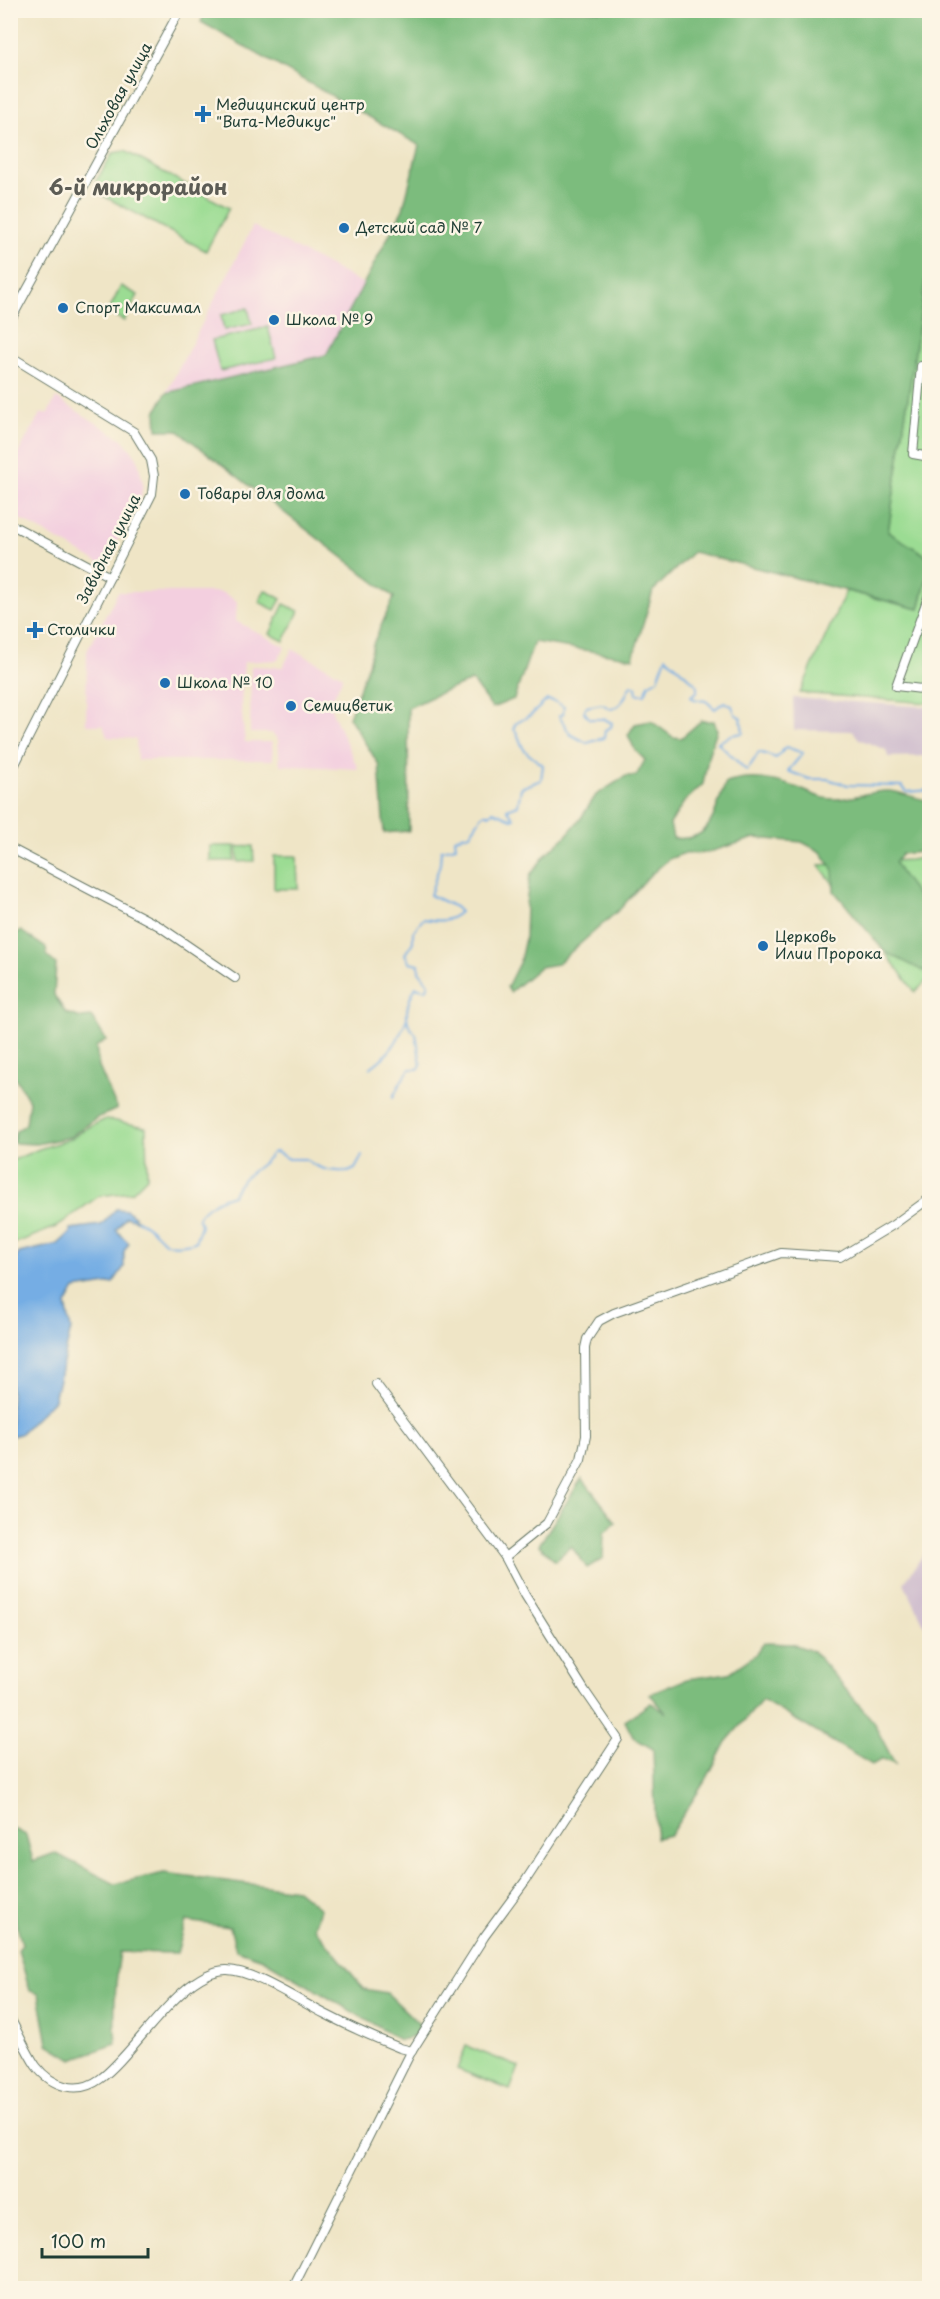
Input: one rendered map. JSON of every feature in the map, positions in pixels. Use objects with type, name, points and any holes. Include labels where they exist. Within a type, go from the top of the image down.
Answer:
[{"type":"street","name":"Ольховая улица","points":[[10,321],[180,11]]},
{"type":"street","name":"Завидная улица","points":[[10,356],[134,432],[151,460],[154,476],[152,494],[10,774]]},
{"type":"street","points":[[930,368],[921,366],[913,454],[930,457]]},
{"type":"street","points":[[10,524],[110,577]]},
{"type":"street","points":[[930,592],[896,686],[930,690]]},
{"type":"street","points":[[10,848],[159,926],[234,978]]},
{"type":"street","points":[[505,1557],[548,1523],[581,1459],[586,1436],[585,1348],[587,1339],[599,1321],[664,1293],[781,1253],[840,1257],[893,1225],[930,1198]]},
{"type":"street","points":[[293,2289],[412,2051],[484,1937],[526,1880],[618,1739],[531,1604],[505,1557],[376,1384]]},
{"type":"street","points":[[10,2018],[37,2066],[45,2075],[60,2085],[79,2088],[101,2079],[188,1988],[209,1974],[232,1970],[254,1976],[328,2016],[400,2048],[412,2051]]},
{"type":"shaded area","name":"Школа № 9","points":[[253,226],[364,284],[326,356],[166,393]]},
{"type":"shaded area","points":[[56,398],[122,439],[137,457],[143,483],[141,498],[131,517],[124,518],[119,528],[121,534],[105,563],[101,564],[11,514],[11,466],[40,414],[48,413]]},
{"type":"shaded area","name":"Школа № 10","points":[[118,592],[221,592],[237,601],[236,621],[285,647],[278,660],[244,662],[241,705],[245,742],[272,742],[273,760],[137,760],[136,739],[107,737],[103,725],[86,725],[87,651]]},
{"type":"shaded area","name":"Семицветик","points":[[292,649],[343,676],[332,701],[332,711],[358,769],[280,765],[278,739],[272,733],[250,733],[251,666],[283,667]]},
{"type":"shaded area","points":[[793,698],[929,707],[929,756],[888,757],[886,750],[859,739],[853,731],[794,730]]},
{"type":"shaded area","points":[[929,1546],[929,1634],[904,1583]]},
{"type":"green space","points":[[206,11],[929,11],[929,257],[888,532],[929,557],[929,570],[919,609],[693,552],[653,591],[633,658],[534,642],[514,699],[492,708],[472,681],[408,708],[409,831],[384,833],[379,765],[349,717],[368,665],[373,644],[394,597],[177,430],[157,430],[156,412],[166,393],[326,355],[403,209],[419,145],[201,22]]},
{"type":"green space","points":[[125,151],[229,208],[206,251],[98,193],[96,181],[113,153]]},
{"type":"green space","points":[[929,257],[929,557],[888,533]]},
{"type":"green space","points":[[121,286],[138,295],[124,321],[108,312]]},
{"type":"green space","points":[[248,308],[252,324],[224,330],[221,315]]},
{"type":"green space","points":[[268,327],[276,358],[220,371],[212,340]]},
{"type":"green space","points":[[929,570],[929,703],[800,693],[846,591],[919,609]]},
{"type":"green space","points":[[265,590],[281,599],[275,610],[259,602]]},
{"type":"green space","points":[[284,604],[299,611],[284,641],[270,634]]},
{"type":"green space","points":[[651,721],[673,737],[681,738],[701,721],[714,721],[717,730],[709,753],[703,784],[684,802],[670,824],[673,838],[687,838],[704,830],[710,823],[726,783],[744,779],[780,782],[828,799],[889,791],[929,800],[929,851],[902,854],[895,862],[921,900],[930,918],[929,969],[923,971],[885,952],[834,891],[833,869],[821,852],[802,842],[755,838],[706,853],[682,854],[669,859],[648,877],[621,908],[557,964],[540,967],[510,992],[507,987],[520,961],[525,938],[530,875],[547,853],[581,818],[596,795],[626,776],[636,776],[645,760],[635,750],[628,735],[635,724]]},
{"type":"green space","points":[[210,846],[235,846],[235,861],[210,861]]},
{"type":"green space","points":[[253,846],[254,861],[238,862],[237,847]]},
{"type":"green space","points":[[274,856],[297,856],[298,889],[274,889]]},
{"type":"green space","points":[[929,857],[929,979],[915,992],[819,865]]},
{"type":"green space","points":[[21,931],[46,948],[47,956],[56,964],[54,995],[66,1013],[81,1018],[92,1017],[106,1040],[96,1047],[99,1067],[117,1109],[97,1118],[70,1137],[37,1144],[13,1143],[15,1132],[26,1124],[29,1101],[11,1070],[11,936]]},
{"type":"green space","points":[[106,1119],[146,1127],[147,1177],[132,1192],[99,1196],[56,1227],[11,1245],[11,1161],[70,1139]]},
{"type":"green space","points":[[582,1478],[616,1522],[604,1533],[603,1558],[587,1568],[571,1546],[555,1561],[539,1545]]},
{"type":"green space","points":[[764,1643],[792,1644],[813,1651],[872,1720],[895,1764],[882,1759],[872,1765],[762,1700],[726,1742],[707,1778],[670,1835],[656,1838],[653,1749],[633,1737],[625,1721],[651,1703],[666,1713],[650,1694],[687,1679],[729,1673],[756,1654]]},
{"type":"green space","points":[[10,1827],[26,1835],[33,1861],[55,1853],[115,1884],[164,1873],[297,1890],[320,1909],[314,1927],[364,1989],[387,1993],[420,2025],[414,2037],[400,2040],[263,1959],[236,1950],[230,1927],[186,1921],[177,1953],[120,1952],[115,1998],[116,2044],[72,2059],[48,2044],[39,1994],[30,1991],[18,1950],[22,1944],[11,1905]]},
{"type":"green space","points":[[466,2046],[519,2067],[510,2090],[457,2069]]},
{"type":"water","points":[[116,1209],[127,1210],[139,1221],[126,1217],[116,1230],[129,1243],[124,1251],[124,1267],[113,1283],[75,1289],[66,1305],[71,1329],[54,1400],[20,1434],[11,1436],[11,1266],[19,1253],[58,1244],[70,1233],[70,1229],[101,1225]]},
{"type":"waterway","points":[[393,1097],[410,1069],[419,1069],[421,1064],[416,1034],[408,1024],[407,1011],[416,987],[426,990],[429,984],[419,971],[419,964],[409,962],[405,954],[413,942],[413,932],[423,919],[447,920],[460,912],[455,907],[430,895],[440,864],[441,850],[456,847],[455,838],[470,834],[483,814],[491,814],[493,811],[514,818],[507,809],[518,805],[521,788],[541,780],[543,765],[525,751],[514,729],[515,724],[531,715],[547,700],[564,707],[563,714],[559,716],[570,734],[587,743],[604,738],[605,730],[611,727],[612,723],[604,719],[590,719],[584,712],[586,707],[602,704],[611,709],[619,705],[631,685],[636,687],[637,694],[645,694],[649,684],[658,679],[666,657],[697,685],[697,692],[691,696],[694,699],[706,701],[715,709],[724,702],[732,706],[735,714],[741,718],[743,733],[731,735],[718,743],[747,771],[759,752],[776,758],[786,747],[803,753],[788,771],[809,779],[827,779],[848,785],[902,786],[907,792],[930,790]]},
{"type":"waterway","points":[[370,1068],[393,1046],[407,1018]]},
{"type":"waterway","points":[[137,1220],[167,1243],[173,1245],[195,1242],[201,1225],[198,1217],[201,1213],[213,1203],[233,1195],[241,1181],[272,1153],[276,1152],[289,1159],[305,1159],[327,1170],[348,1172],[355,1169],[362,1156]]},
{"type":"place","name":"Медицинский центр \"Вита-Медикус\"","points":[[203,114]]},
{"type":"place","name":"Детский сад № 7","points":[[344,228]]},
{"type":"place","name":"Спорт Максимал","points":[[63,308]]},
{"type":"place","name":"Школа № 9","points":[[274,320]]},
{"type":"place","name":"Товары для дома","points":[[185,494]]},
{"type":"place","name":"Столички","points":[[35,630]]},
{"type":"place","name":"Школа № 10","points":[[165,683]]},
{"type":"place","name":"Семицветик","points":[[291,706]]},
{"type":"place","name":"Церковь Илии Пророка","points":[[763,946]]},
{"type":"district","name":"6-й микрорайон","points":[[138,188]]}]
